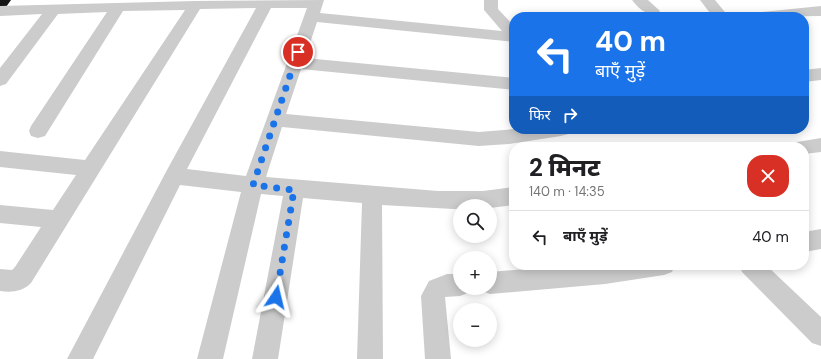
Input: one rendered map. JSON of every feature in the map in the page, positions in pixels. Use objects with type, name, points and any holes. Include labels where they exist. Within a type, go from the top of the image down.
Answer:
[{"type":"street","points":[[491,0],[491,10],[509,28]]},
{"type":"street","points":[[639,0],[653,11]]},
{"type":"street","points":[[707,0],[716,12]]},
{"type":"street","points":[[791,0],[806,12],[821,11]]},
{"type":"street","points":[[0,11],[118,7],[150,3],[195,5],[266,4],[314,7],[509,31]]},
{"type":"street","points":[[80,359],[174,176],[266,4]]},
{"type":"street","points":[[0,280],[12,282],[20,280],[195,5]]},
{"type":"street","points":[[38,131],[118,7]]},
{"type":"street","points":[[210,359],[253,185],[314,7]]},
{"type":"street","points":[[0,80],[54,9]]},
{"type":"street","points":[[294,63],[509,84]]},
{"type":"street","points":[[809,75],[821,74]]},
{"type":"street","points":[[275,120],[479,139],[528,134]]},
{"type":"street","points":[[809,147],[821,146]]},
{"type":"street","points":[[0,159],[91,169]]},
{"type":"street","points":[[174,176],[294,190],[467,201],[509,197]]},
{"type":"street","points":[[265,359],[294,190]]},
{"type":"street","points":[[370,359],[372,195]]},
{"type":"street","points":[[0,214],[58,220]]},
{"type":"street","points":[[809,241],[821,239]]},
{"type":"street","points":[[497,282],[606,274],[632,270]]},
{"type":"street","points":[[755,270],[821,334]]},
{"type":"street","points":[[438,359],[433,296],[437,289],[447,285],[453,285]]},
{"type":"building","points":[[0,0],[11,0],[6,7],[0,7]]},
{"type":"route","points":[[276,297],[294,190],[253,185],[298,52]]}]
